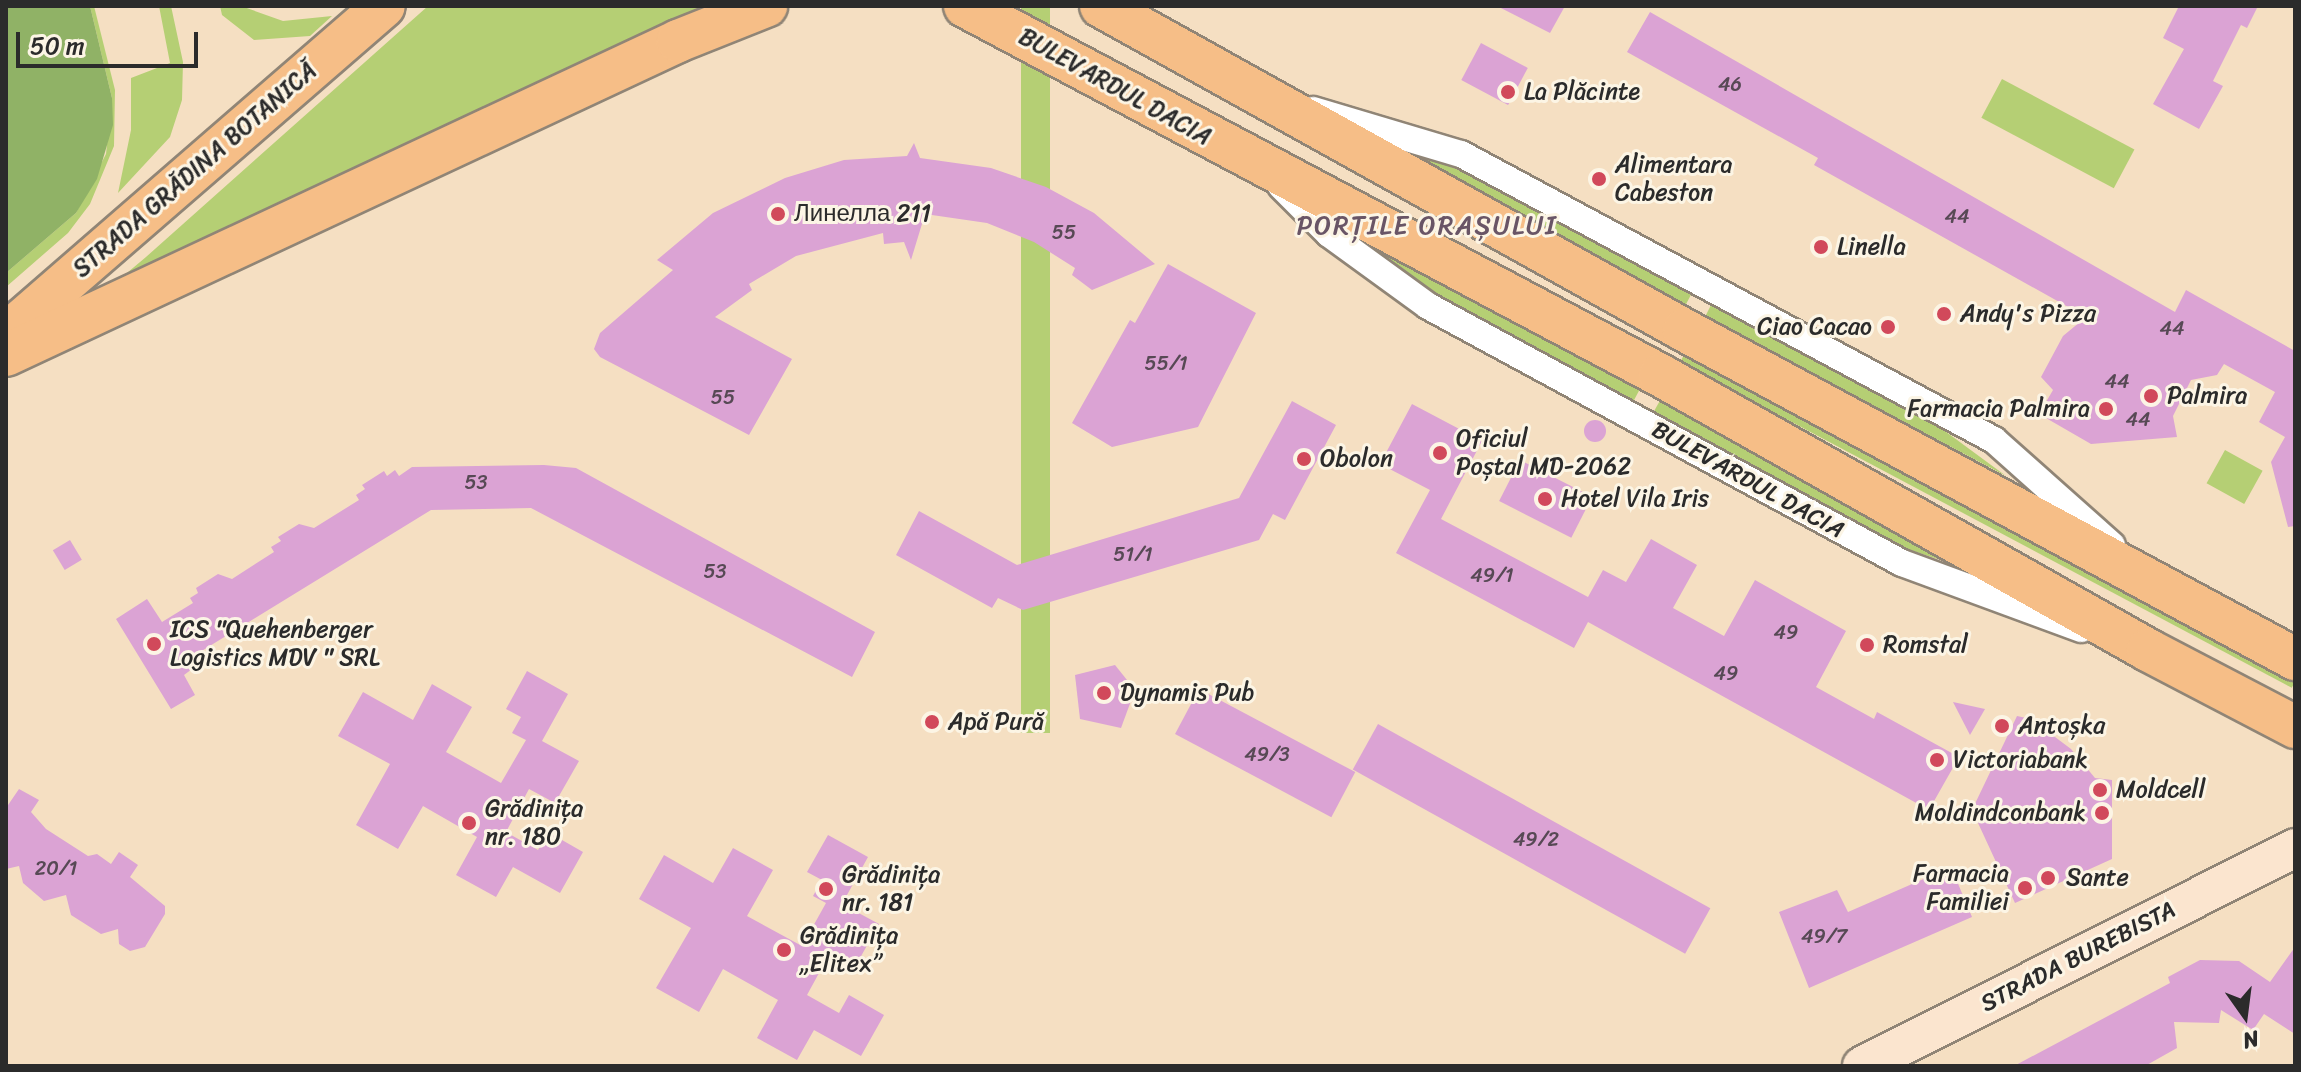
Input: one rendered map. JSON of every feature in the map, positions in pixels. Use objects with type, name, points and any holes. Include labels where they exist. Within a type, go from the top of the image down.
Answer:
[{"type":"main road","name":"STRADA GRĂDINA BOTANICĂ","points":[[6,334],[384,6]]},
{"type":"main road","points":[[6,355],[663,47],[766,6]]},
{"type":"main road","name":"BULEVARDUL DACIA","points":[[965,6],[1264,169],[1660,375],[2148,650],[2295,727]]},
{"type":"main road","points":[[1101,6],[1279,102],[1684,330],[2148,576],[2295,659]]},
{"type":"main road","name":"STRADA BUREBISTA","points":[[1862,1066],[2295,848]]},
{"type":"green space","points":[[6,6],[90,6],[112,98],[113,125],[97,179],[76,213],[6,273]]},
{"type":"green space","points":[[90,6],[94,6],[115,90],[114,146],[90,204],[68,233],[6,287],[6,273],[76,213],[106,154],[112,98]]},
{"type":"green space","points":[[159,6],[171,6],[183,62],[182,100],[170,137],[118,193],[131,130],[131,78],[170,63]]},
{"type":"green space","points":[[220,6],[241,6],[283,21],[332,16],[310,36],[254,40],[222,15]]},
{"type":"green space","points":[[428,6],[724,6],[109,288],[146,257]]},
{"type":"green space","points":[[1021,6],[1050,6],[1050,733],[1021,733]]},
{"type":"green space","points":[[2002,79],[2134,149],[2114,188],[1981,118]]},
{"type":"green space","points":[[1410,152],[1493,182],[1693,291],[1685,306],[1420,162]]},
{"type":"green space","points":[[1368,244],[1641,387],[1633,402],[1432,292]]},
{"type":"green space","points":[[1713,301],[1934,423],[2006,476],[1705,317]]},
{"type":"green space","points":[[1686,351],[2295,675],[2292,688],[1680,362]]},
{"type":"green space","points":[[1662,397],[1956,565],[1901,547],[1653,413]]},
{"type":"green space","points":[[2225,450],[2263,471],[2244,504],[2207,483]]},
{"type":"building","points":[[1497,6],[1565,6],[1550,33]]},
{"type":"building","points":[[2179,6],[2258,6],[2247,28],[2241,25],[2213,81],[2223,86],[2199,129],[2153,104],[2184,49],[2163,38]]},
{"type":"building","points":[[1650,12],[2175,312],[2186,290],[2295,351],[2295,526],[2288,527],[2271,462],[2285,437],[2259,422],[2275,392],[2224,364],[2217,375],[2191,380],[2173,416],[2177,437],[2091,444],[2039,414],[2053,390],[2041,377],[2063,336],[2086,317],[1814,165],[1818,158],[1627,52]]},
{"type":"building","points":[[1481,43],[1528,68],[1508,105],[1461,80]]},
{"type":"building","points":[[914,143],[920,158],[991,168],[1046,187],[1094,213],[1155,264],[1092,290],[1072,275],[1075,268],[1034,242],[987,223],[925,214],[911,260],[904,242],[884,244],[883,233],[796,256],[749,284],[752,290],[715,317],[792,359],[749,435],[600,357],[594,349],[600,333],[673,270],[657,260],[713,213],[785,178],[844,160],[907,156]]},
{"type":"building","points":[[1168,264],[1256,313],[1198,427],[1112,447],[1072,423],[1130,320],[1135,323]]},
{"type":"building","points":[[1292,401],[1336,425],[1285,520],[1273,514],[1259,540],[1023,610],[998,598],[992,608],[896,555],[919,511],[1017,565],[1239,498]]},
{"type":"building","points":[[1412,404],[1482,441],[1441,519],[1588,597],[1603,570],[1626,582],[1651,539],[1697,565],[1673,608],[1724,636],[1755,580],[1846,631],[1816,687],[1874,719],[1877,712],[1959,757],[1929,810],[1588,622],[1574,648],[1396,553],[1430,490],[1380,464]]},
{"type":"building","points":[[1595,420],[1603,423],[1606,431],[1603,439],[1595,442],[1587,439],[1584,431],[1587,423]]},
{"type":"building","name":"Hotel Vila Iris","points":[[1520,460],[1592,497],[1571,538],[1499,501]]},
{"type":"building","points":[[544,465],[576,468],[875,632],[852,677],[531,508],[431,510],[187,660],[192,669],[184,675],[195,695],[171,709],[116,619],[147,599],[162,622],[193,603],[190,598],[198,593],[196,588],[218,574],[232,579],[274,552],[271,547],[281,541],[278,537],[299,524],[314,528],[359,500],[356,495],[365,489],[362,485],[384,471],[387,476],[395,470],[399,476],[412,467]]},
{"type":"building","points":[[70,540],[82,560],[65,570],[53,550]]},
{"type":"building","points":[[1115,665],[1135,690],[1121,728],[1080,719],[1075,675]]},
{"type":"building","points":[[527,671],[568,694],[542,741],[579,761],[555,803],[529,789],[506,832],[538,850],[548,832],[583,852],[560,893],[513,867],[496,897],[456,875],[477,837],[423,806],[398,849],[356,825],[390,764],[338,736],[363,692],[413,720],[432,684],[472,707],[446,752],[501,783],[526,740],[512,733],[521,717],[506,709]]},
{"type":"building","points":[[1199,689],[1355,772],[1331,817],[1175,734]]},
{"type":"building","points":[[1953,702],[1985,709],[1970,735]]},
{"type":"building","points":[[2017,716],[2031,719],[2071,749],[2095,778],[2112,780],[2112,859],[2015,903],[1972,810]]},
{"type":"building","points":[[1378,724],[1710,908],[1685,954],[1353,769]]},
{"type":"building","points":[[19,789],[39,800],[31,812],[46,829],[88,856],[97,854],[111,864],[119,852],[138,865],[130,877],[165,906],[165,914],[145,947],[130,951],[119,944],[118,929],[101,934],[71,915],[66,895],[44,901],[23,883],[19,866],[6,869],[6,808]]},
{"type":"building","name":"Grădinița „Elitex”","points":[[828,835],[868,857],[842,904],[879,924],[855,967],[830,953],[807,995],[839,1013],[849,995],[884,1015],[861,1056],[814,1030],[797,1060],[757,1038],[778,1000],[723,969],[699,1012],[656,988],[691,928],[639,899],[664,855],[713,883],[733,848],[773,870],[747,916],[802,946],[826,903],[813,896],[822,880],[807,872]]},
{"type":"building","points":[[1951,867],[1972,917],[1809,988],[1779,912],[1837,890],[1848,912]]},
{"type":"building","points":[[2295,947],[2295,1034],[2264,1014],[2253,1030],[2221,1010],[2219,1023],[2174,1022],[2177,1048],[2145,1066],[2014,1066],[2170,983],[2168,977],[2200,960],[2239,961],[2270,982]]},
{"type":"place","name":"La Plăcinte","points":[[1508,92]]},
{"type":"place","name":"Alimentara Cabeston","points":[[1599,179]]},
{"type":"place","name":"Линелла 211","points":[[778,214]]},
{"type":"place","name":"Linella","points":[[1821,247]]},
{"type":"place","name":"Andy's Pizza","points":[[1944,314]]},
{"type":"place","name":"Ciao Cacao","points":[[1888,327]]},
{"type":"place","name":"Palmira","points":[[2151,396]]},
{"type":"place","name":"Farmacia Palmira","points":[[2106,409]]},
{"type":"place","name":"Oficiul Poștal MD-2062","points":[[1440,453]]},
{"type":"place","name":"Obolon","points":[[1304,459]]},
{"type":"place","name":"Hotel Vila Iris","points":[[1545,499]]},
{"type":"place","name":"ICS \"Quehenberger Logistics MDV \" SRL","points":[[154,644]]},
{"type":"place","name":"Romstal","points":[[1867,645]]},
{"type":"place","name":"Dynamis Pub","points":[[1104,693]]},
{"type":"place","name":"Apă Pură","points":[[932,722]]},
{"type":"place","name":"Antoșka","points":[[2002,726]]},
{"type":"place","name":"Victoriabank","points":[[1937,760]]},
{"type":"place","name":"Moldcell","points":[[2100,790]]},
{"type":"place","name":"Moldindconbank","points":[[2102,813]]},
{"type":"place","name":"Grădinița nr. 180","points":[[469,823]]},
{"type":"place","name":"Sante","points":[[2048,878]]},
{"type":"place","name":"Farmacia Familiei","points":[[2025,888]]},
{"type":"place","name":"Grădinița nr. 181","points":[[826,889]]},
{"type":"place","name":"Grădinița „Elitex”","points":[[784,950]]},
{"type":"district","name":"PORȚILE ORAȘULUI","points":[[1427,226]]}]
